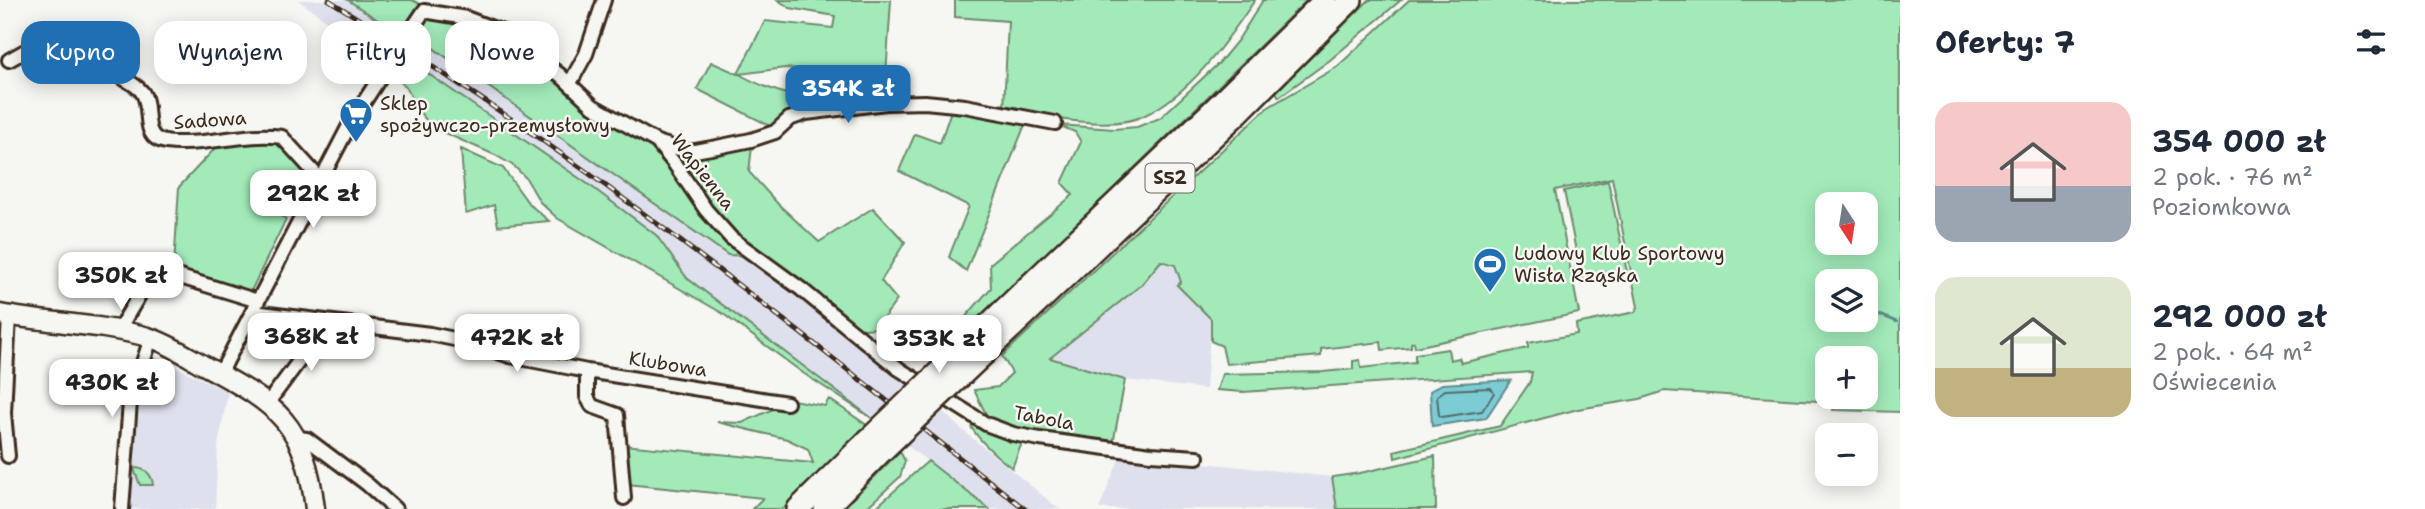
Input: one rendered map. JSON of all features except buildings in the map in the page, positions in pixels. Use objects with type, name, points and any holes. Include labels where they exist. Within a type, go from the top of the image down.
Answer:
[{"type":"highway","name":"S52","points":[[978,347],[1325,0]]},
{"type":"highway","name":"S52","points":[[798,509],[875,445],[978,347],[1238,113],[1351,0]]},
{"type":"highway","name":"S52","points":[[825,509],[875,445]]},
{"type":"street","points":[[570,83],[586,54],[604,0]]},
{"type":"street","points":[[220,374],[351,122],[407,36],[423,6]]},
{"type":"street","name":"Wapienna","points":[[423,6],[505,33],[570,83],[593,106],[657,142],[706,210],[731,238],[801,289],[899,369]]},
{"type":"street","name":"Sadowa","points":[[9,60],[32,47],[45,45],[119,76],[137,87],[147,107],[150,131],[161,142],[209,143],[266,135],[282,137],[321,180]]},
{"type":"street","points":[[657,142],[689,152],[763,136],[775,132],[789,119],[806,113],[886,103],[925,102],[1055,123]]},
{"type":"street","points":[[679,169],[689,152]]},
{"type":"street","name":"Klubowa","points":[[118,331],[147,282],[167,273],[256,307],[328,322],[430,334],[464,341],[510,356],[587,371],[787,403]]},
{"type":"street","points":[[8,456],[4,413],[5,315],[118,331],[151,338],[220,374],[284,417],[305,455],[315,509]]},
{"type":"street","points":[[267,404],[328,322]]},
{"type":"street","points":[[122,509],[130,402],[151,338]]},
{"type":"street","name":"Tabola","points":[[899,369],[986,424],[1013,434],[1151,454],[1198,457]]},
{"type":"street","points":[[587,371],[587,397],[592,406],[617,415],[624,498]]},
{"type":"street","points":[[298,438],[307,439],[367,484],[395,509]]},
{"type":"shaded area","points":[[298,0],[395,0],[428,18],[445,31],[445,84],[518,84],[800,292],[916,385],[960,428],[1059,509],[989,509],[873,419],[803,373],[722,313],[557,218],[540,202],[526,178],[514,166],[433,128],[403,84],[431,84],[431,21],[327,21]]},
{"type":"shaded area","points":[[1161,261],[1175,265],[1181,282],[1177,285],[1211,319],[1206,389],[1125,380],[1050,358],[1141,285]]},
{"type":"shaded area","points":[[150,354],[228,392],[218,446],[215,509],[127,509],[135,402]]},
{"type":"shaded area","points":[[1121,454],[1332,477],[1337,509],[1099,509]]},
{"type":"green space","points":[[348,0],[412,0],[420,4],[410,21],[380,21]]},
{"type":"green space","points":[[778,0],[891,0],[886,76],[785,68],[739,74],[774,90],[836,106],[774,128],[697,89],[711,62],[738,74],[765,21],[833,28],[835,16],[790,8]]},
{"type":"green space","points":[[955,0],[1255,0],[1206,66],[1177,94],[1143,116],[1129,121],[1094,123],[1004,109],[1008,21],[955,17]]},
{"type":"green space","points":[[1263,0],[1307,0],[971,327],[962,321],[991,288],[990,264],[1073,195],[1062,183],[1081,142],[1075,132],[1058,125],[1114,129],[1137,127],[1160,118],[1219,63],[1238,40]]},
{"type":"green space","points":[[1369,0],[1401,0],[1330,60],[1279,97],[1276,92]]},
{"type":"green space","points":[[1409,0],[1900,0],[1900,412],[1833,410],[1878,409],[1878,346],[1815,346],[1815,401],[1664,391],[1640,399],[1578,409],[1395,458],[1394,451],[1500,426],[1530,382],[1532,372],[1243,392],[1217,390],[1222,374],[1353,369],[1353,361],[1360,360],[1361,368],[1415,362],[1415,354],[1448,349],[1450,360],[1459,358],[1461,363],[1528,348],[1528,343],[1577,334],[1576,324],[1635,312],[1638,307],[1612,178],[1555,190],[1579,313],[1415,347],[1414,342],[1411,347],[1382,350],[1381,342],[1321,349],[1321,356],[1226,364],[1222,346],[1211,341],[1211,319],[1177,285],[1181,282],[1175,265],[1161,261],[1141,285],[1050,358],[1125,380],[1113,444],[1015,430],[987,416],[974,390],[998,387],[1012,373],[1002,356],[1267,108],[1337,67]]},
{"type":"green space","points":[[432,18],[462,21],[445,21],[445,56],[431,47],[431,21],[425,21]]},
{"type":"green space","points":[[431,76],[592,187],[656,235],[687,278],[873,419],[803,373],[722,313],[557,218],[540,202],[526,178],[514,166],[433,128],[421,114],[403,84],[431,84]]},
{"type":"green space","points":[[559,83],[586,109],[649,142],[748,256],[728,255],[484,84]]},
{"type":"green space","points":[[952,108],[1026,122],[966,271],[949,257],[969,206],[899,171],[915,134],[940,143]]},
{"type":"green space","points":[[262,140],[274,142],[310,174],[297,200],[276,188],[265,206],[286,219],[251,291],[174,267],[179,187],[219,144]]},
{"type":"green space","points":[[752,146],[749,172],[778,204],[819,242],[873,208],[905,242],[881,281],[897,300],[876,328],[853,330],[762,258],[710,211],[684,172],[694,163],[696,153]]},
{"type":"green space","points":[[461,149],[503,168],[529,204],[549,221],[498,226],[494,205],[466,214]]},
{"type":"green space","points":[[1608,181],[1627,272],[1582,281],[1564,191]]},
{"type":"green space","points":[[829,399],[868,426],[783,509],[752,509],[763,498],[627,484],[624,445],[813,463],[808,449],[787,439],[717,422],[742,423],[793,400],[825,406]]},
{"type":"green space","points":[[975,423],[1023,440],[1012,468],[980,439],[971,427]]},
{"type":"green space","points":[[900,451],[905,461],[900,477],[865,509],[843,509]]},
{"type":"green space","points":[[1435,456],[1436,509],[1337,509],[1332,477]]},
{"type":"green space","points":[[928,461],[989,509],[874,509]]},
{"type":"green space","points":[[134,469],[148,473],[153,485],[140,485]]},
{"type":"water","points":[[1511,380],[1486,418],[1432,426],[1430,391],[1442,384]]},
{"type":"waterway","points":[[1878,314],[1897,322]]},
{"type":"railway","points":[[329,0],[490,104],[640,211],[1025,509]]},
{"type":"place","name":"Sklep spożywczo-przemysłowy","points":[[356,144]]},
{"type":"place","name":"Ludowy Klub Sportowy Wisła Rząska","points":[[1490,294]]}]
